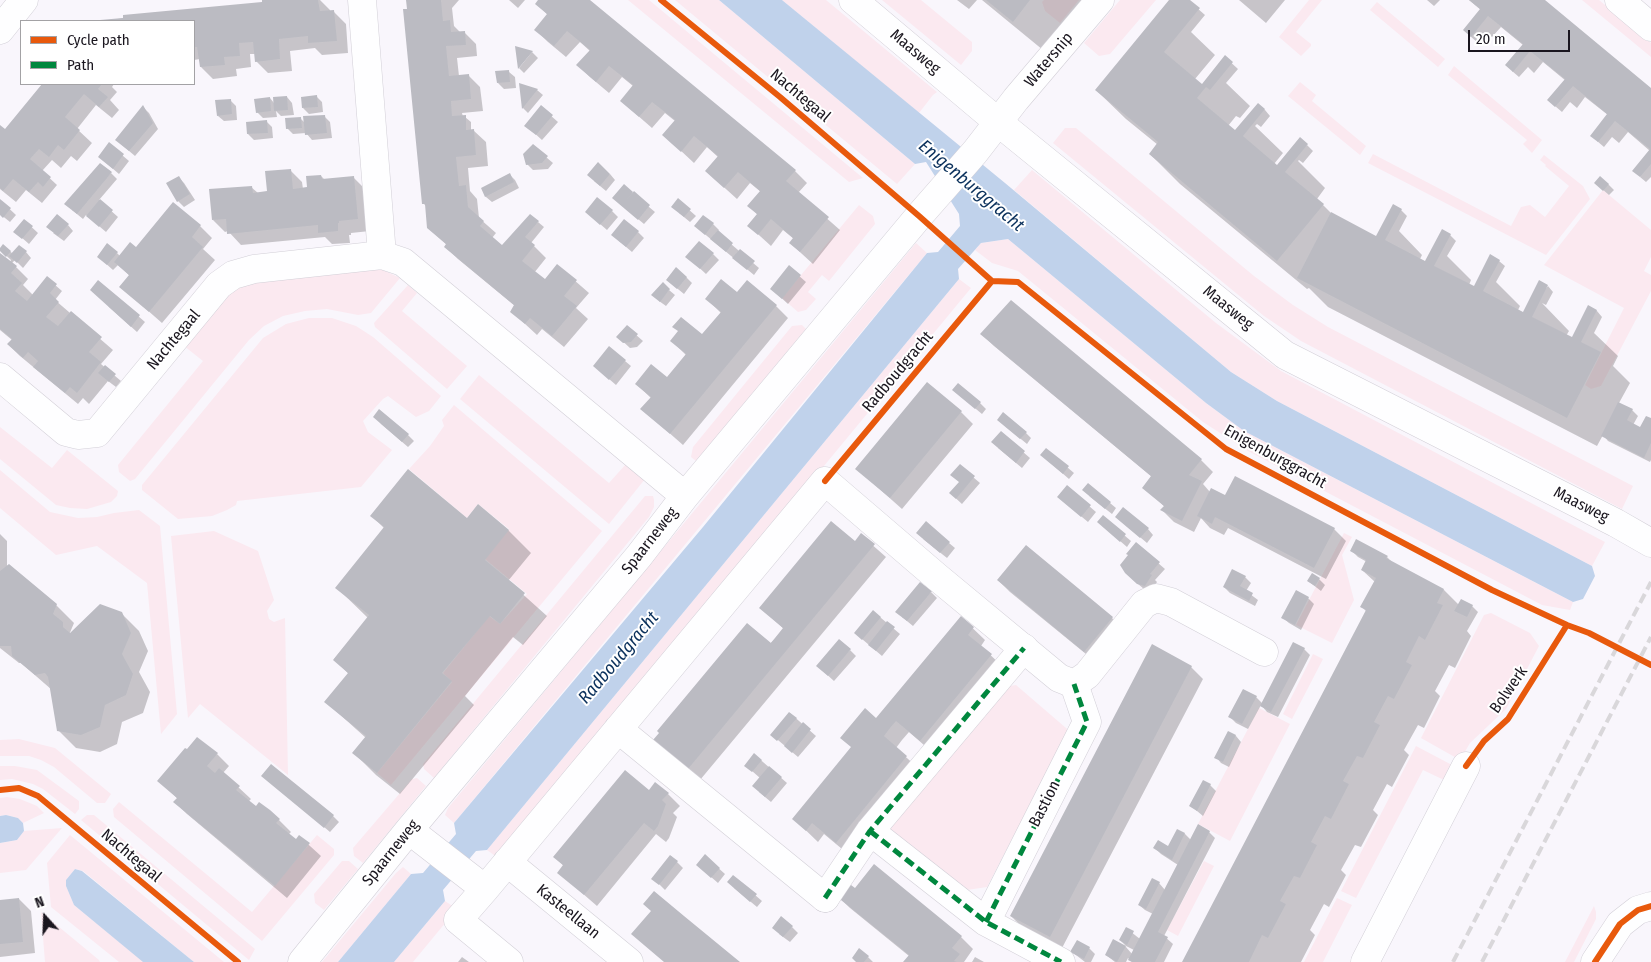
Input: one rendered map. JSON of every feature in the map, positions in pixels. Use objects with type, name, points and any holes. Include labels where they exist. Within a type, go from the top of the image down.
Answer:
[{"type":"street","points":[[0,30],[24,0]]},
{"type":"street","points":[[362,0],[382,255]]},
{"type":"street","name":"Maasweg","points":[[853,0],[998,122],[1285,355],[1616,523],[1651,544]]},
{"type":"street","name":"Watersnip","points":[[998,122],[1100,0]]},
{"type":"street","points":[[1619,0],[1651,27]]},
{"type":"street","name":"Spaarneweg","points":[[302,962],[639,556],[685,496],[975,152],[998,122]]},
{"type":"street","name":"Nachtegaal","points":[[0,377],[66,432],[78,435],[97,433],[219,285],[233,275],[254,269],[382,255],[403,262],[414,270],[685,496]]},
{"type":"street","points":[[509,962],[458,920],[825,481],[1059,678],[1074,684],[1087,675],[1144,604],[1156,598],[1171,602],[1264,652]]},
{"type":"street","points":[[618,729],[825,898],[870,831],[1024,648]]},
{"type":"street","name":"Bastion","points":[[986,922],[1087,722],[1074,684]]},
{"type":"street","points":[[1365,962],[1466,766]]},
{"type":"street","points":[[410,830],[485,889]]},
{"type":"street","points":[[870,831],[986,922],[1062,962]]},
{"type":"street","name":"Kasteellaan","points":[[507,862],[629,962]]},
{"type":"street","points":[[1595,962],[1620,924],[1638,910],[1651,906]]},
{"type":"shaded area","points":[[628,0],[649,0],[863,178],[849,182]]},
{"type":"shaded area","points":[[675,0],[719,0],[915,164],[897,184]]},
{"type":"shaded area","points":[[782,0],[826,0],[937,92],[919,113]]},
{"type":"shaded area","points":[[882,0],[921,0],[972,42],[972,51],[961,65]]},
{"type":"shaded area","points":[[1044,0],[1079,0],[1060,23],[1045,11],[1042,2]]},
{"type":"shaded area","points":[[1120,0],[1156,0],[1110,54],[1099,56],[1084,43]]},
{"type":"shaded area","points":[[1309,0],[1322,0],[1296,32],[1311,44],[1301,56],[1279,37]]},
{"type":"shaded area","points":[[1582,0],[1599,0],[1651,43],[1651,57]]},
{"type":"shaded area","points":[[1377,2],[1445,59],[1438,67],[1370,10]]},
{"type":"shaded area","points":[[1454,66],[1542,140],[1532,153],[1523,144],[1527,140],[1448,75]]},
{"type":"shaded area","points":[[1300,82],[1316,95],[1312,101],[1366,146],[1360,155],[1288,96]]},
{"type":"shaded area","points":[[1065,128],[1076,128],[1254,276],[1293,305],[1328,327],[1633,486],[1622,509],[1301,341],[1264,316],[1053,143]]},
{"type":"shaded area","points":[[1373,154],[1511,226],[1521,207],[1530,205],[1545,217],[1569,186],[1540,160],[1544,155],[1583,186],[1590,199],[1546,255],[1368,163]]},
{"type":"shaded area","points":[[1032,170],[1216,323],[1281,371],[1605,542],[1592,566],[1277,401],[1231,372],[1014,190]]},
{"type":"shaded area","points":[[1603,190],[1651,230],[1651,257],[1644,271],[1651,275],[1651,291],[1601,386],[1591,389],[1585,385],[1624,308],[1544,265]]},
{"type":"shaded area","points":[[859,205],[873,216],[875,224],[829,281],[822,275],[808,292],[816,299],[806,310],[798,312],[782,298]]},
{"type":"shaded area","points":[[1008,239],[1206,403],[1244,431],[1573,602],[1570,610],[1542,605],[1248,451],[1203,422],[1018,271],[992,263],[975,250],[981,243]]},
{"type":"shaded area","points":[[916,243],[927,253],[454,823],[445,815],[448,808]]},
{"type":"shaded area","points":[[381,269],[400,278],[371,313],[358,315],[327,309],[305,311],[283,316],[264,326],[249,340],[135,479],[130,481],[119,472],[118,465],[203,361],[184,346],[226,294],[241,283]]},
{"type":"shaded area","points":[[959,279],[971,288],[543,806],[498,858],[487,850]]},
{"type":"shaded area","points":[[408,285],[417,293],[402,311],[467,366],[447,389],[375,327],[374,323]]},
{"type":"shaded area","points":[[309,318],[332,318],[356,326],[373,337],[441,396],[429,411],[416,417],[388,396],[363,421],[368,432],[392,450],[361,487],[237,501],[236,505],[212,516],[178,519],[142,490],[142,485],[263,338],[286,324]]},
{"type":"shaded area","points":[[802,325],[806,329],[696,461],[691,457],[693,447],[792,326]]},
{"type":"shaded area","points":[[479,375],[609,483],[626,464],[645,479],[609,524],[460,399]]},
{"type":"shaded area","points":[[454,405],[602,531],[391,785],[377,773],[452,682],[443,673],[489,616],[500,624],[527,594],[485,559],[509,529],[478,504],[467,518],[409,469],[430,446],[444,426],[442,420]]},
{"type":"shaded area","points":[[0,427],[52,468],[67,450],[118,491],[117,496],[111,502],[87,509],[56,505],[0,459]]},
{"type":"shaded area","points":[[0,470],[50,512],[78,518],[139,510],[160,526],[177,714],[161,734],[147,583],[97,546],[56,555],[0,508]]},
{"type":"shaded area","points":[[645,496],[653,496],[654,500],[654,507],[649,517],[434,778],[424,769],[423,764]]},
{"type":"shaded area","points":[[214,531],[258,551],[274,600],[267,611],[269,619],[274,622],[285,618],[288,775],[200,704],[188,718],[171,536]]},
{"type":"shaded area","points":[[1344,533],[1352,537],[1342,555],[1354,600],[1332,643],[1296,625]]},
{"type":"shaded area","points":[[1491,613],[1530,633],[1539,646],[1506,709],[1470,743],[1460,760],[1421,738],[1484,615]]},
{"type":"shaded area","points":[[1313,654],[1323,659],[1292,719],[1283,714]]},
{"type":"shaded area","points":[[1016,685],[1073,734],[1033,799],[987,887],[967,890],[888,828],[1010,686]]},
{"type":"shaded area","points":[[1259,708],[1290,724],[1230,841],[1198,824]]},
{"type":"shaded area","points":[[19,739],[55,748],[111,794],[105,803],[97,803],[54,767],[41,760],[29,756],[0,756],[0,740]]},
{"type":"shaded area","points":[[1416,746],[1452,765],[1444,780],[1423,770],[1356,898],[1341,891]]},
{"type":"shaded area","points":[[0,766],[15,766],[37,770],[79,801],[79,809],[75,814],[43,789],[33,784],[12,779],[0,780]]},
{"type":"shaded area","points":[[417,778],[426,786],[363,863],[354,856],[353,848],[412,779]]},
{"type":"shaded area","points":[[0,798],[20,799],[37,806],[44,813],[23,823],[18,818],[6,815],[0,816]]},
{"type":"shaded area","points":[[119,802],[252,912],[317,835],[334,849],[334,855],[262,941],[114,817],[113,809]]},
{"type":"shaded area","points":[[87,815],[94,815],[255,949],[249,960],[81,820]]},
{"type":"shaded area","points":[[62,828],[26,870],[0,873],[0,843],[17,840],[24,831]]},
{"type":"shaded area","points":[[70,835],[224,962],[194,962],[83,871],[75,869],[66,880],[66,886],[74,905],[144,962],[119,962],[51,907],[47,863]]},
{"type":"shaded area","points":[[342,861],[349,861],[358,869],[324,910],[315,903],[314,894]]},
{"type":"shaded area","points":[[1204,861],[1214,866],[1178,936],[1167,930]]},
{"type":"shaded area","points":[[403,867],[411,874],[338,962],[322,962],[396,873]]},
{"type":"shaded area","points":[[1337,898],[1352,905],[1323,962],[1304,962]]},
{"type":"shaded area","points":[[445,901],[454,907],[451,916],[413,962],[394,962]]},
{"type":"shaded area","points":[[1594,906],[1596,919],[1574,962],[1565,962]]},
{"type":"shaded area","points":[[41,912],[99,960],[100,962],[45,962]]},
{"type":"water","points":[[719,0],[782,0],[1231,372],[1277,401],[1592,566],[1595,576],[1583,599],[1573,602],[1244,431],[1206,403],[1008,239],[981,243],[958,269],[959,279],[487,850],[476,851],[443,890],[445,901],[394,962],[338,962],[411,874],[423,873],[456,834],[454,823],[703,527],[927,253],[938,252],[960,226],[959,214],[926,162],[915,164]]},
{"type":"water","points":[[6,815],[18,818],[23,823],[24,831],[17,840],[0,843],[0,816]]},
{"type":"water","points":[[75,869],[82,871],[194,962],[143,962],[74,905],[66,886],[66,880]]},
{"type":"building","points":[[262,0],[318,0],[320,11],[334,10],[337,41],[308,43],[308,36],[279,39],[280,59],[255,62],[253,42],[239,43],[240,56],[224,57],[225,65],[200,67],[197,47],[195,47],[195,20],[100,20],[123,18],[123,15],[262,2]]},
{"type":"building","points":[[406,0],[441,0],[443,21],[450,20],[451,32],[465,31],[466,45],[446,46],[449,76],[469,74],[471,99],[451,101],[452,116],[466,115],[466,130],[474,129],[476,155],[456,157],[459,186],[466,185],[468,207],[484,221],[480,226],[502,245],[530,214],[539,221],[525,237],[535,245],[522,261],[545,279],[557,264],[577,280],[564,296],[577,306],[552,336],[530,318],[525,324],[510,312],[514,305],[444,247],[446,244],[427,228],[425,204],[422,204],[403,9],[407,9]]},
{"type":"building","points":[[538,0],[590,0],[796,170],[786,181],[829,217],[800,252],[789,243],[793,238],[771,219],[758,235],[747,226],[757,214],[747,206],[760,191],[738,172],[724,188],[705,171],[718,156],[694,136],[681,152],[662,135],[675,120],[652,102],[639,117],[620,101],[633,85],[609,66],[596,82],[576,65],[590,50],[567,31],[554,46],[534,30],[547,14],[535,4]]},
{"type":"building","points":[[986,0],[1030,0],[1013,22]]},
{"type":"building","points":[[1169,0],[1190,0],[1200,8],[1164,52],[1202,84],[1225,55],[1233,62],[1210,90],[1206,87],[1197,98],[1235,130],[1258,103],[1265,109],[1243,136],[1277,165],[1300,137],[1308,144],[1285,172],[1324,204],[1277,261],[1149,154],[1158,142],[1095,90]]},
{"type":"building","points":[[1469,0],[1545,0],[1651,88],[1651,164],[1640,177],[1632,171],[1650,149],[1615,121],[1598,142],[1590,136],[1607,114],[1573,86],[1555,107],[1547,100],[1565,79],[1530,51],[1513,72],[1505,65],[1523,44],[1488,16],[1471,37],[1463,30],[1480,9]]},
{"type":"building","points":[[515,46],[533,51],[518,69]]},
{"type":"building","points":[[509,70],[510,82],[497,83],[495,71]]},
{"type":"building","points":[[519,83],[538,89],[522,109]]},
{"type":"building","points":[[41,85],[101,85],[98,89],[108,97],[99,107],[84,94],[65,117],[80,130],[64,150],[58,145],[49,157],[39,149],[30,159],[51,177],[43,187],[38,182],[29,192],[13,179],[3,191],[0,188],[0,125],[5,129]]},
{"type":"building","points":[[317,95],[318,107],[302,108],[301,97]]},
{"type":"building","points":[[287,96],[288,110],[274,111],[273,97]]},
{"type":"building","points":[[270,97],[271,111],[256,113],[254,99]]},
{"type":"building","points":[[231,99],[232,114],[217,116],[215,100]]},
{"type":"building","points":[[143,105],[153,123],[129,151],[115,140]]},
{"type":"building","points":[[541,105],[553,115],[536,135],[524,126]]},
{"type":"building","points":[[325,115],[327,133],[305,135],[303,116]]},
{"type":"building","points":[[301,117],[302,128],[286,129],[285,118]]},
{"type":"building","points":[[267,120],[268,133],[247,134],[246,122]]},
{"type":"building","points":[[109,142],[124,154],[113,169],[98,157]]},
{"type":"building","points":[[533,144],[548,156],[542,163],[526,165],[523,154]]},
{"type":"building","points":[[598,162],[610,174],[600,186],[587,175]]},
{"type":"building","points":[[100,163],[112,172],[77,214],[64,204]]},
{"type":"building","points":[[291,169],[293,189],[307,187],[306,176],[321,175],[322,179],[354,176],[358,219],[339,221],[338,231],[318,233],[318,225],[227,234],[226,219],[212,220],[209,189],[252,186],[253,193],[267,191],[265,171]]},
{"type":"building","points":[[510,173],[514,182],[485,197],[481,188]]},
{"type":"building","points":[[179,176],[190,194],[177,202],[166,183]]},
{"type":"building","points":[[1600,176],[1609,184],[1603,191],[1594,183]]},
{"type":"building","points":[[624,184],[633,192],[626,201],[634,191],[650,205],[638,220],[612,198]]},
{"type":"building","points":[[597,197],[613,210],[600,225],[585,212]]},
{"type":"building","points":[[678,198],[691,209],[684,217],[671,207]]},
{"type":"building","points":[[0,199],[11,208],[3,218],[0,215]]},
{"type":"building","points":[[100,199],[113,210],[99,227],[86,216]]},
{"type":"building","points":[[173,202],[201,225],[192,237],[203,247],[149,312],[119,287],[129,275],[114,262],[130,242],[136,247]]},
{"type":"building","points":[[1393,204],[1402,209],[1385,240],[1425,261],[1442,229],[1451,234],[1434,266],[1474,286],[1490,254],[1500,260],[1483,291],[1523,312],[1539,280],[1548,285],[1532,317],[1572,337],[1588,305],[1597,310],[1581,342],[1601,352],[1567,418],[1297,278],[1331,212],[1376,236]]},
{"type":"building","points":[[57,214],[69,224],[58,236],[46,227]]},
{"type":"building","points":[[703,215],[714,223],[705,235],[694,226]]},
{"type":"building","points":[[24,219],[33,226],[22,239],[13,232]]},
{"type":"building","points":[[624,219],[639,231],[626,247],[611,235]]},
{"type":"building","points":[[718,230],[733,243],[726,252],[710,239]]},
{"type":"building","points":[[699,241],[714,253],[700,269],[685,257]]},
{"type":"building","points":[[107,243],[118,252],[107,265],[97,257]]},
{"type":"building","points":[[3,244],[11,251],[6,257],[0,251]]},
{"type":"building","points":[[19,245],[27,251],[17,263],[9,256]]},
{"type":"building","points":[[740,249],[755,261],[747,270],[732,258]]},
{"type":"building","points":[[0,253],[17,266],[11,273],[22,283],[15,291],[27,301],[47,276],[57,284],[50,293],[59,302],[46,317],[58,326],[71,311],[102,337],[89,352],[101,362],[77,393],[70,387],[65,393],[33,367],[38,361],[28,352],[23,358],[7,344],[12,339],[0,329]]},
{"type":"building","points":[[789,265],[801,275],[782,299],[770,289]]},
{"type":"building","points":[[676,267],[687,277],[677,289],[666,280]]},
{"type":"building","points":[[721,279],[737,292],[747,280],[777,305],[670,434],[640,409],[651,397],[635,384],[651,364],[667,377],[686,354],[670,341],[678,331],[672,327],[681,317],[702,334],[721,312],[705,299]]},
{"type":"building","points":[[98,280],[140,315],[131,327],[90,290]]},
{"type":"building","points":[[663,282],[670,289],[660,302],[651,295]]},
{"type":"building","points":[[1011,300],[1202,459],[1189,475],[1202,481],[1182,521],[1160,510],[1164,506],[1142,488],[1151,476],[980,334]]},
{"type":"building","points":[[627,325],[638,334],[631,342],[623,343],[616,337]]},
{"type":"building","points":[[609,346],[626,360],[609,380],[593,366]]},
{"type":"building","points":[[105,365],[116,374],[109,382],[98,373]]},
{"type":"building","points":[[927,382],[962,411],[890,498],[855,469]]},
{"type":"building","points":[[958,383],[981,402],[975,409],[952,390]]},
{"type":"building","points":[[1618,402],[1633,409],[1627,420],[1640,427],[1646,416],[1651,418],[1651,443],[1644,458],[1601,436]]},
{"type":"building","points":[[379,409],[409,434],[402,442],[373,417]]},
{"type":"building","points":[[1003,412],[1027,432],[1020,439],[997,420]]},
{"type":"building","points":[[1001,431],[1025,451],[1016,463],[991,442]]},
{"type":"building","points":[[1046,448],[1069,466],[1063,474],[1040,455]]},
{"type":"building","points":[[960,464],[975,476],[956,499],[949,493],[959,482],[950,475]]},
{"type":"building","points":[[408,469],[467,518],[478,504],[509,530],[485,560],[525,593],[500,624],[490,616],[442,673],[452,681],[377,773],[352,753],[366,736],[324,702],[348,673],[333,660],[369,615],[335,588],[384,527],[370,516]]},
{"type":"building","points":[[1235,476],[1335,528],[1314,568],[1215,517],[1212,524],[1197,516],[1211,488],[1225,495]]},
{"type":"building","points":[[1088,483],[1111,502],[1105,509],[1082,490]]},
{"type":"building","points":[[1067,485],[1091,505],[1081,517],[1057,497]]},
{"type":"building","points":[[1123,507],[1149,528],[1140,538],[1115,517]]},
{"type":"building","points":[[1103,515],[1126,534],[1120,542],[1097,522]]},
{"type":"building","points":[[831,521],[855,541],[861,533],[875,544],[688,769],[653,740],[659,733],[657,731],[747,623],[771,643],[783,628],[759,608]]},
{"type":"building","points":[[926,521],[950,542],[940,553],[916,533]]},
{"type":"building","points":[[1356,539],[1388,556],[1386,558],[1444,589],[1437,603],[1443,605],[1425,640],[1419,636],[1406,662],[1412,665],[1394,699],[1388,696],[1374,722],[1380,725],[1363,758],[1357,756],[1343,781],[1349,784],[1331,819],[1325,816],[1311,842],[1317,845],[1300,878],[1294,876],[1280,901],[1286,904],[1268,938],[1262,935],[1249,962],[1182,962],[1366,610],[1360,607],[1376,578],[1361,570],[1366,560],[1350,551]]},
{"type":"building","points":[[1136,542],[1160,562],[1150,574],[1152,575],[1145,586],[1137,584],[1125,573],[1120,565]]},
{"type":"building","points":[[1026,545],[1113,617],[1084,652],[997,580]]},
{"type":"building","points":[[9,564],[57,604],[53,614],[63,622],[63,627],[70,633],[100,604],[122,612],[131,633],[122,654],[133,674],[126,695],[105,705],[100,727],[81,735],[57,731],[48,677],[45,673],[35,675],[12,656],[11,646],[0,646],[0,571]]},
{"type":"building","points":[[1232,569],[1246,576],[1240,586],[1253,593],[1249,601],[1223,587]]},
{"type":"building","points":[[1312,573],[1320,578],[1315,586],[1307,581]]},
{"type":"building","points":[[920,582],[932,591],[907,621],[895,612]]},
{"type":"building","points":[[1296,590],[1309,597],[1295,625],[1281,618]]},
{"type":"building","points":[[1461,599],[1473,605],[1467,617],[1454,611]]},
{"type":"building","points":[[873,610],[881,617],[862,640],[854,633]]},
{"type":"building","points":[[961,616],[974,627],[968,635],[992,654],[920,741],[896,721],[890,728],[884,736],[907,756],[836,843],[812,823],[806,831],[792,819],[851,747],[840,738],[865,708],[876,718]]},
{"type":"building","points":[[887,621],[895,627],[876,651],[868,645]]},
{"type":"building","points":[[839,639],[851,649],[828,676],[816,666]]},
{"type":"building","points":[[1293,642],[1305,648],[1271,712],[1260,706]]},
{"type":"building","points":[[1152,644],[1192,666],[1050,937],[1010,916]]},
{"type":"building","points":[[1243,689],[1257,696],[1242,724],[1228,717]]},
{"type":"building","points":[[789,712],[797,718],[777,741],[770,735]]},
{"type":"building","points":[[803,722],[811,729],[792,753],[784,746]]},
{"type":"building","points":[[1228,731],[1236,735],[1223,762],[1214,758]]},
{"type":"building","points":[[197,737],[218,753],[207,766],[215,773],[219,768],[240,786],[236,790],[256,806],[259,802],[280,819],[276,823],[296,839],[299,835],[310,843],[275,886],[173,802],[177,798],[157,781]]},
{"type":"building","points":[[754,753],[762,760],[752,772],[744,766]]},
{"type":"building","points":[[271,764],[334,815],[324,828],[261,776]]},
{"type":"building","points":[[769,766],[782,777],[765,797],[752,786]]},
{"type":"building","points":[[625,770],[649,790],[655,782],[669,793],[662,800],[666,804],[658,826],[654,831],[644,823],[584,895],[557,873],[563,865],[553,857]]},
{"type":"building","points":[[1203,780],[1211,784],[1197,811],[1189,806]]},
{"type":"building","points":[[1198,824],[1210,831],[1158,932],[1168,937],[1155,962],[1132,962],[1128,960]]},
{"type":"building","points":[[1177,829],[1185,833],[1172,860],[1153,848],[1158,840],[1168,846]]},
{"type":"building","points":[[705,854],[720,868],[711,878],[696,865]]},
{"type":"building","points":[[670,855],[678,861],[659,885],[651,879]]},
{"type":"building","points":[[874,864],[962,936],[952,948],[960,954],[954,961],[957,962],[903,962],[909,955],[836,896],[847,882],[855,888]]},
{"type":"building","points":[[733,875],[757,894],[750,902],[727,882]]},
{"type":"building","points":[[1152,878],[1160,882],[1146,909],[1138,905]]},
{"type":"building","points":[[654,891],[740,962],[664,962],[631,934],[651,911],[643,904]]},
{"type":"building","points":[[19,898],[23,942],[0,944],[0,900]]},
{"type":"building","points":[[781,916],[793,926],[783,937],[772,928]]},
{"type":"building","points":[[1126,927],[1134,931],[1127,945],[1119,940]]},
{"type":"building","points":[[1113,939],[1126,946],[1117,962],[1105,955]]},
{"type":"building","points":[[1077,940],[1090,947],[1084,959],[1070,952]]},
{"type":"building","points":[[859,948],[869,956],[864,962],[856,962],[852,958]]},
{"type":"railway","points":[[1453,962],[1651,582]]},
{"type":"railway","points":[[1482,962],[1651,637]]},
{"type":"marked path","points":[[825,898],[870,831],[1024,648]]},
{"type":"marked path","points":[[986,922],[1087,722],[1074,684]]},
{"type":"marked path","points":[[870,831],[986,922],[1061,962]]},
{"type":"cycle path","points":[[661,0],[780,97],[992,281]]},
{"type":"cycle path","name":"Enigenburggracht","points":[[992,281],[1018,282],[1226,449],[1492,590],[1567,625],[1589,633],[1651,665]]},
{"type":"cycle path","name":"Radboudgracht","points":[[825,481],[992,281]]},
{"type":"cycle path","name":"Bolwerk","points":[[1466,766],[1484,741],[1508,719],[1567,625]]},
{"type":"cycle path","points":[[0,790],[19,788],[38,796],[238,962]]},
{"type":"cycle path","points":[[1595,962],[1620,924],[1638,910],[1651,906]]}]
